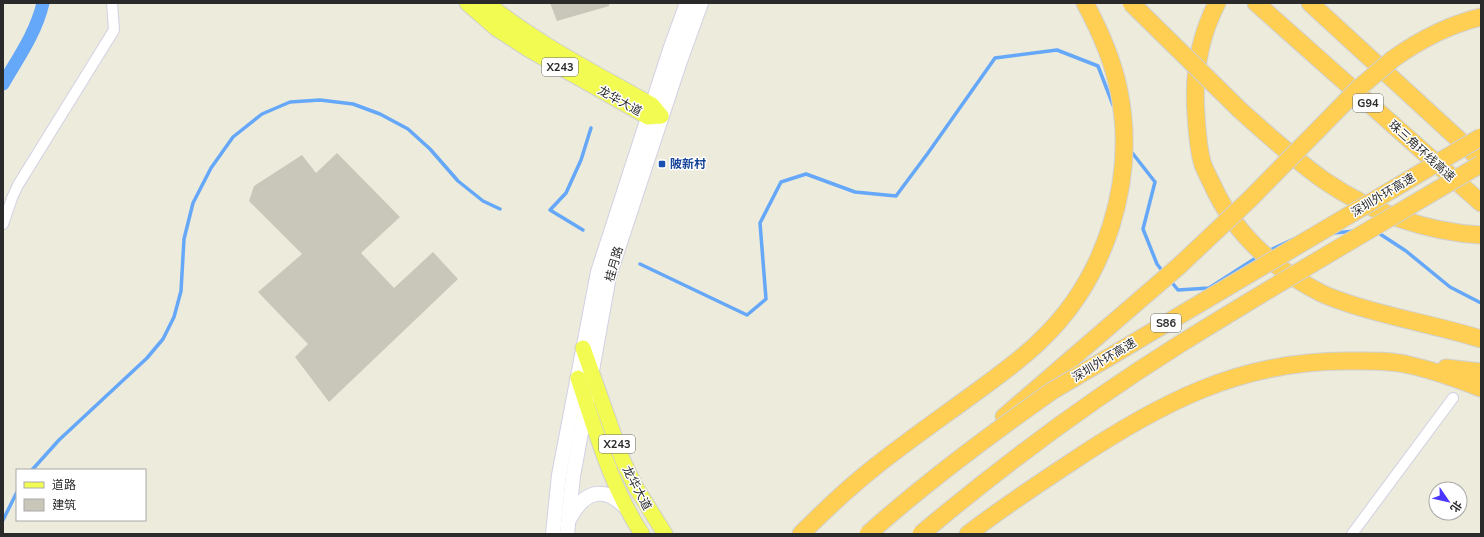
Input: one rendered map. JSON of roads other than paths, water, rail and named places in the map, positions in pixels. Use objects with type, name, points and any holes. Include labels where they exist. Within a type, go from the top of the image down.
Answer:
[{"type":"highway","points":[[801,534],[871,470],[1016,362],[1042,340],[1064,315],[1084,287],[1100,257],[1112,225],[1120,192],[1124,159],[1124,125],[1119,92],[1111,59],[1098,27],[1085,3]]},
{"type":"highway","points":[[1131,3],[1241,111],[1294,157],[1326,181],[1353,198],[1410,222],[1438,230],[1481,235]]},
{"type":"highway","points":[[1217,3],[1211,14],[1196,67],[1195,102],[1197,137],[1204,165],[1219,199],[1245,236],[1266,257],[1290,276],[1323,294],[1366,310],[1481,340]]},
{"type":"highway","name":"珠三角环线高速","points":[[1256,3],[1481,203]]},
{"type":"highway","name":"G94","points":[[1310,3],[1481,160]]},
{"type":"highway","points":[[927,483],[1184,261],[1249,200],[1342,105],[1375,74],[1404,51],[1426,37],[1446,28],[1481,17]]},
{"type":"highway","name":"深圳外环高速","points":[[868,534],[927,483],[994,431],[1052,391],[1481,136]]},
{"type":"highway","name":"深圳外环高速","points":[[921,534],[978,487],[1052,431],[1179,345],[1260,295],[1481,164]]},
{"type":"highway","points":[[968,534],[1008,504],[1113,434],[1153,411],[1193,392],[1232,378],[1299,363],[1332,361],[1408,364],[1481,372]]},
{"type":"highway","points":[[1408,364],[1451,376],[1481,388]]},
{"type":"main road","name":"龙华大道","points":[[467,3],[497,29],[528,49],[654,113]]},
{"type":"main road","name":"龙华大道","points":[[487,3],[533,37],[654,113]]},
{"type":"main road","name":"桂月路","points":[[567,534],[573,476],[609,276],[654,113],[687,3]]},
{"type":"main road","name":"桂月路","points":[[553,534],[559,475],[598,272],[654,113],[680,61],[701,3]]},
{"type":"main road","name":"龙华大道","points":[[584,348],[623,461],[634,486],[665,534]]},
{"type":"main road","name":"龙华大道","points":[[578,378],[612,477],[627,509],[642,534]]},
{"type":"main road","points":[[569,520],[574,510],[582,501],[593,494],[604,493],[613,496],[627,509]]},
{"type":"street","points":[[3,224],[18,185],[114,30],[112,3]]},
{"type":"street","points":[[1352,534],[1453,398]]},
{"type":"waterway","points":[[3,84],[36,25],[43,3]]},
{"type":"waterway","points":[[640,264],[747,315],[766,299],[760,223],[781,182],[806,174],[855,192],[896,196],[995,58],[1057,50],[1098,66],[1113,105]]},
{"type":"waterway","points":[[33,469],[59,440],[147,358],[163,339],[174,317],[181,291],[184,239],[193,203],[211,168],[233,137],[262,114],[290,102],[320,100],[353,104],[380,114],[408,129],[430,149],[458,181],[483,201],[500,209]]},
{"type":"waterway","points":[[583,230],[550,210],[566,193],[581,160],[591,128]]},
{"type":"waterway","points":[[1130,150],[1155,182],[1143,229],[1157,264],[1164,273]]},
{"type":"waterway","points":[[1334,233],[1355,231]]},
{"type":"waterway","points":[[1377,232],[1406,251],[1450,287],[1481,303]]},
{"type":"waterway","points":[[1268,251],[1300,236]]},
{"type":"waterway","points":[[1169,279],[1178,290],[1209,288],[1259,256]]},
{"type":"waterway","points":[[3,520],[16,494]]},
{"type":"place","name":"陂新村","points":[[662,164]]}]
